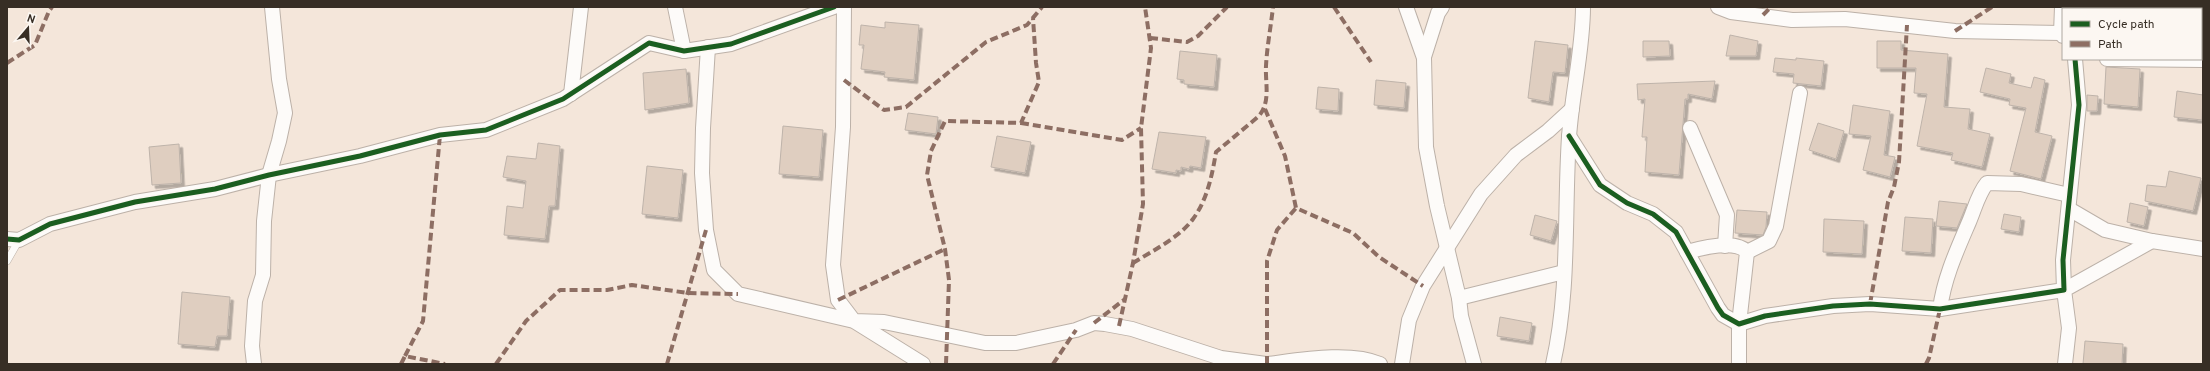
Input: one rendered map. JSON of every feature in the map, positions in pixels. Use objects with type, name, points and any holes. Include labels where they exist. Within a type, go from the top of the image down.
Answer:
[{"type":"street","points":[[254,364],[252,346],[255,301],[263,275],[264,221],[269,175],[285,113],[279,79],[272,7]]},
{"type":"street","points":[[571,94],[582,7]]},
{"type":"street","points":[[675,7],[684,51]]},
{"type":"street","points":[[13,239],[50,224],[136,202],[215,189],[269,175],[360,156],[440,135],[486,130],[563,99],[649,43],[684,51],[731,44],[834,7]]},
{"type":"street","points":[[844,7],[844,127],[833,265],[838,300],[854,321],[923,364]]},
{"type":"street","points":[[1406,7],[1424,58],[1426,147],[1447,251],[1459,298],[1461,316],[1474,364]]},
{"type":"street","points":[[1424,58],[1438,14],[1442,7]]},
{"type":"street","points":[[1553,364],[1564,272],[1569,136],[1583,29],[1583,7]]},
{"type":"street","points":[[1718,7],[1731,12],[1792,20],[1845,18],[1955,31],[2062,34],[2062,7]]},
{"type":"street","points":[[708,47],[702,173],[706,230],[714,270],[738,294],[854,321],[884,322],[993,343],[1016,343],[1076,330],[1094,323],[1132,329],[1221,358],[1267,364],[1311,359],[1352,358],[1380,364]]},
{"type":"street","points":[[2065,364],[2069,328],[2062,260],[2079,105],[2075,60]]},
{"type":"street","points":[[2114,60],[2152,60]]},
{"type":"street","points":[[1747,252],[1769,241],[1776,226],[1800,93]]},
{"type":"street","points":[[1402,364],[1409,320],[1423,286],[1447,251],[1486,188],[1516,155],[1548,131],[1572,109]]},
{"type":"street","points":[[1690,128],[1727,215],[1725,246]]},
{"type":"street","points":[[1569,136],[1600,185],[1627,203],[1653,214],[1676,232],[1720,312],[1738,324]]},
{"type":"street","points":[[1940,309],[1943,288],[1957,248],[1980,192],[1987,183],[2021,184],[2069,202],[2105,230],[2152,241],[2203,249]]},
{"type":"street","points":[[1738,324],[1765,316],[1833,306],[1870,304],[1940,309],[2064,290],[2152,241]]},
{"type":"street","points":[[1687,252],[1709,246],[1725,246],[1744,249],[1747,252]]},
{"type":"street","points":[[1739,364],[1738,324],[1747,252]]},
{"type":"street","points":[[1459,298],[1564,272]]},
{"type":"lane","points":[[7,261],[13,239]]},
{"type":"building","points":[[885,22],[919,25],[914,80],[884,77],[885,72],[861,69],[864,45],[859,45],[861,25],[885,28]]},
{"type":"building","points":[[1730,35],[1758,41],[1756,56],[1726,56]]},
{"type":"building","points":[[1535,41],[1568,45],[1565,73],[1553,72],[1549,102],[1528,98]]},
{"type":"building","points":[[1643,41],[1669,41],[1670,56],[1643,57]]},
{"type":"building","points":[[1877,41],[1901,41],[1901,50],[1948,54],[1944,107],[1970,109],[1968,129],[1990,134],[1982,167],[1951,160],[1953,153],[1917,146],[1927,94],[1914,93],[1916,68],[1877,68]]},
{"type":"building","points":[[1180,51],[1217,55],[1214,87],[1184,84],[1184,80],[1177,79]]},
{"type":"building","points":[[1775,58],[1796,60],[1796,58],[1824,61],[1821,86],[1793,83],[1794,74],[1773,72]]},
{"type":"building","points":[[2106,67],[2140,69],[2138,107],[2104,104]]},
{"type":"building","points":[[1986,68],[2011,74],[2009,83],[2031,88],[2034,77],[2045,80],[2035,132],[2052,136],[2041,179],[2010,171],[2026,108],[2009,105],[2010,99],[1980,92]]},
{"type":"building","points":[[686,69],[689,103],[645,110],[643,73]]},
{"type":"building","points":[[1376,80],[1406,83],[1404,108],[1374,105]]},
{"type":"building","points":[[1715,81],[1712,99],[1688,94],[1688,99],[1685,99],[1679,175],[1645,172],[1647,137],[1642,137],[1645,99],[1638,100],[1637,84]]},
{"type":"building","points":[[1318,87],[1339,89],[1338,111],[1316,109]]},
{"type":"building","points":[[2177,91],[2203,95],[2202,120],[2174,117]]},
{"type":"building","points":[[2087,95],[2098,96],[2097,111],[2087,111]]},
{"type":"building","points":[[1853,105],[1890,111],[1884,155],[1895,157],[1890,177],[1863,170],[1871,136],[1849,134]]},
{"type":"building","points":[[908,113],[938,117],[936,134],[905,130]]},
{"type":"building","points":[[1818,123],[1844,131],[1836,159],[1809,150]]},
{"type":"building","points":[[783,126],[823,130],[819,177],[779,174]]},
{"type":"building","points":[[1159,132],[1206,137],[1201,168],[1190,166],[1189,169],[1181,167],[1181,171],[1176,170],[1176,173],[1152,169]]},
{"type":"building","points":[[997,136],[1031,142],[1025,173],[991,167]]},
{"type":"building","points":[[538,143],[560,146],[555,206],[549,206],[545,239],[504,235],[507,206],[523,208],[526,181],[503,177],[507,156],[536,159]]},
{"type":"building","points":[[179,144],[181,183],[152,185],[149,147]]},
{"type":"building","points":[[647,166],[683,170],[678,218],[642,214]]},
{"type":"building","points":[[2169,171],[2201,178],[2193,211],[2145,201],[2147,185],[2166,187]]},
{"type":"building","points":[[1939,201],[1967,204],[1957,228],[1936,226]]},
{"type":"building","points":[[2130,203],[2148,207],[2144,226],[2127,222]]},
{"type":"building","points":[[1737,210],[1767,212],[1766,227],[1763,235],[1735,233]]},
{"type":"building","points":[[2004,214],[2021,217],[2019,232],[2001,229]]},
{"type":"building","points":[[1535,215],[1557,221],[1551,241],[1530,235]]},
{"type":"building","points":[[1905,217],[1933,219],[1931,253],[1902,251]]},
{"type":"building","points":[[1824,219],[1864,221],[1862,254],[1823,252]]},
{"type":"building","points":[[182,292],[230,297],[227,336],[217,336],[215,347],[178,344]]},
{"type":"building","points":[[1500,317],[1532,323],[1529,341],[1497,336]]},
{"type":"building","points":[[2085,341],[2123,344],[2122,364],[2083,364]]},
{"type":"marked path","points":[[7,63],[35,45],[52,7]]},
{"type":"marked path","points":[[844,80],[884,110],[906,107],[986,42],[1027,25],[1042,7]]},
{"type":"marked path","points":[[1119,326],[1133,263],[1143,204],[1141,128],[1151,48],[1145,7]]},
{"type":"marked path","points":[[1150,38],[1187,42],[1198,36],[1227,7]]},
{"type":"marked path","points":[[1133,263],[1165,244],[1187,226],[1193,219],[1202,204],[1211,179],[1216,152],[1259,116],[1263,110],[1267,92],[1266,72],[1273,7]]},
{"type":"marked path","points":[[1334,7],[1371,62]]},
{"type":"marked path","points":[[1763,15],[1771,7]]},
{"type":"marked path","points":[[1955,31],[1992,7]]},
{"type":"marked path","points":[[946,364],[949,280],[945,249],[927,175],[931,151],[945,121],[1021,123],[1039,82],[1036,63],[1033,18]]},
{"type":"marked path","points":[[1870,304],[1888,202],[1894,187],[1899,162],[1907,25]]},
{"type":"marked path","points":[[1265,109],[1285,156],[1296,208],[1353,233],[1379,257],[1423,286]]},
{"type":"marked path","points":[[1021,123],[1122,140],[1141,128]]},
{"type":"marked path","points":[[405,356],[423,321],[440,135]]},
{"type":"marked path","points":[[1267,364],[1267,261],[1277,230],[1296,208]]},
{"type":"marked path","points":[[667,364],[706,230]]},
{"type":"marked path","points":[[838,300],[945,249]]},
{"type":"marked path","points":[[496,364],[526,321],[560,290],[607,290],[632,285],[688,293],[738,294]]},
{"type":"marked path","points":[[1094,323],[1125,299]]},
{"type":"marked path","points":[[1926,364],[1929,358],[1940,309]]},
{"type":"marked path","points":[[1053,364],[1076,330]]},
{"type":"marked path","points":[[401,364],[405,356],[445,364]]},
{"type":"cycle path","points":[[7,239],[19,240],[50,224],[135,202],[215,189],[269,175],[360,156],[440,135],[486,130],[563,99],[649,43],[684,51],[731,44],[834,7]]},
{"type":"cycle path","points":[[1569,136],[1600,185],[1627,203],[1653,214],[1676,232],[1718,308],[1723,315],[1739,324],[1765,316],[1833,306],[1870,304],[1940,309],[2064,290],[2063,260],[2079,105],[2075,60]]}]
